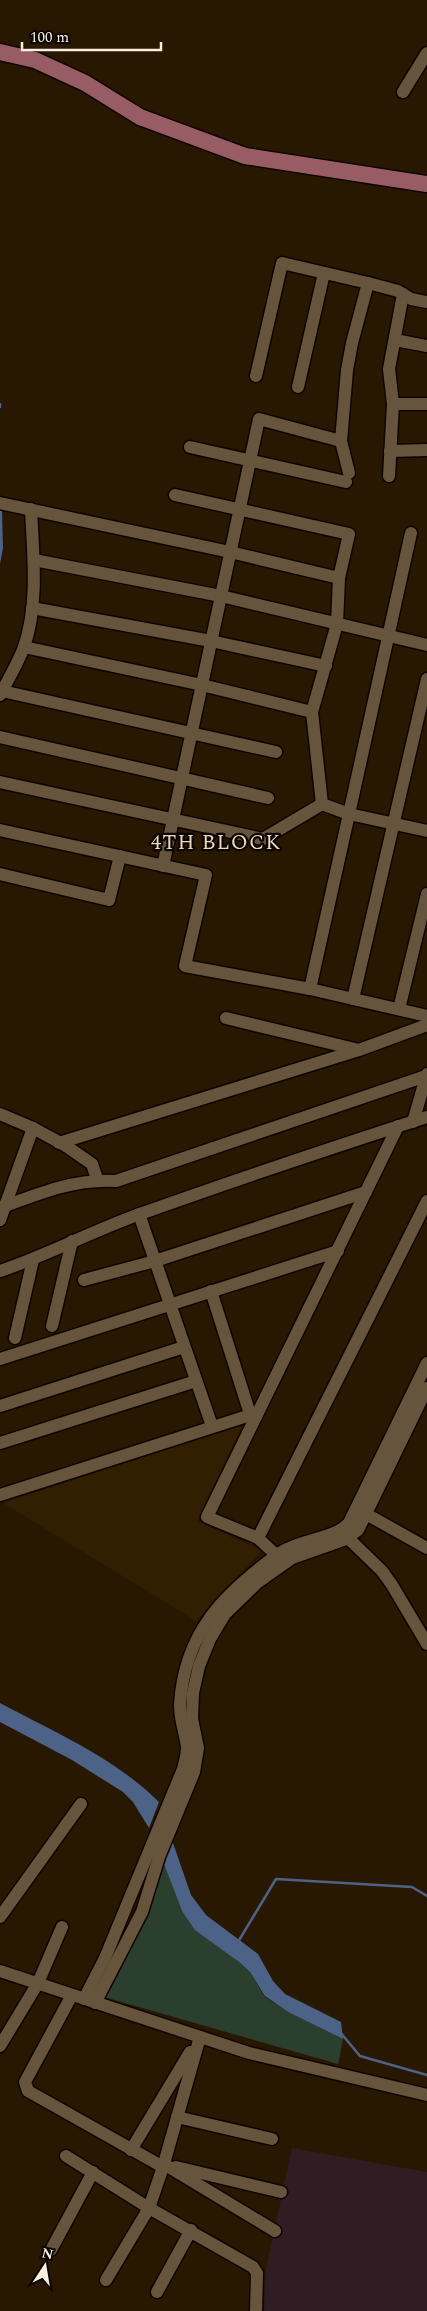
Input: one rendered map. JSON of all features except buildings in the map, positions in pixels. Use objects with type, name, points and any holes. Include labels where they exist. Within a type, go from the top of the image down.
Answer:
[{"type":"main road","points":[[0,52],[35,60],[85,83],[140,117],[245,156],[427,184]]},
{"type":"street","points":[[403,92],[427,53]]},
{"type":"street","points":[[256,376],[280,264],[287,263],[368,282],[427,302]]},
{"type":"street","points":[[298,387],[324,273]]},
{"type":"street","points":[[190,448],[250,462],[348,478],[342,441],[352,343],[368,282]]},
{"type":"street","points":[[389,476],[393,404],[389,369],[403,294]]},
{"type":"street","points":[[395,340],[427,346]]},
{"type":"street","points":[[393,404],[427,404]]},
{"type":"street","points":[[162,866],[259,419],[342,441]]},
{"type":"street","points":[[390,451],[427,450]]},
{"type":"street","points":[[175,495],[349,534],[339,578],[337,624],[312,712],[322,804]]},
{"type":"street","points":[[0,503],[230,552],[339,578]]},
{"type":"street","points":[[31,509],[34,560],[32,608],[24,647],[1,693],[276,752]]},
{"type":"street","points":[[310,989],[411,533]]},
{"type":"street","points":[[34,560],[221,596],[427,645]]},
{"type":"street","points":[[32,608],[326,666]]},
{"type":"street","points":[[24,647],[202,685],[312,712]]},
{"type":"street","points":[[354,999],[427,679]]},
{"type":"street","points":[[0,737],[268,798]]},
{"type":"street","points":[[0,782],[263,839],[322,804]]},
{"type":"street","points":[[322,804],[349,814],[427,831]]},
{"type":"street","points":[[0,830],[206,875],[184,966],[310,989],[427,1016]]},
{"type":"street","points":[[0,874],[110,900],[120,856]]},
{"type":"street","points":[[399,1009],[427,894]]},
{"type":"street","points":[[226,1018],[359,1050]]},
{"type":"street","points":[[59,1143],[359,1050],[427,1025]]},
{"type":"street","points":[[413,1122],[427,1075]]},
{"type":"street","points":[[3,1206],[52,1190],[97,1179],[116,1181],[427,1075]]},
{"type":"street","points":[[0,1114],[33,1128],[92,1164],[97,1179]]},
{"type":"street","points":[[0,1271],[33,1260],[72,1241],[139,1214],[427,1117]]},
{"type":"street","points":[[275,1554],[258,1538],[208,1517],[254,1414],[338,1251],[398,1126]]},
{"type":"street","points":[[0,1220],[3,1206],[33,1128]]},
{"type":"street","points":[[84,1280],[155,1261],[366,1192]]},
{"type":"street","points":[[258,1538],[427,1201]]},
{"type":"street","points":[[139,1214],[212,1426]]},
{"type":"street","points":[[52,1326],[72,1241]]},
{"type":"street","points":[[0,1359],[338,1251]]},
{"type":"street","points":[[15,1338],[33,1260]]},
{"type":"street","points":[[211,1292],[254,1414]]},
{"type":"street","points":[[0,1406],[184,1347]]},
{"type":"street","points":[[89,2001],[151,1846],[194,1772],[198,1748],[191,1708],[195,1679],[204,1652],[217,1627],[246,1592],[292,1558],[348,1538],[358,1530],[361,1511],[427,1363]]},
{"type":"street","points":[[0,1443],[196,1380]]},
{"type":"street","points":[[89,2001],[142,1912],[174,1806],[187,1748],[180,1708],[184,1677],[193,1648],[208,1621],[227,1595],[251,1573],[287,1548],[344,1528],[361,1511],[427,1388]]},
{"type":"street","points":[[0,1496],[254,1414]]},
{"type":"street","points":[[361,1511],[427,1548]]},
{"type":"street","points":[[348,1538],[387,1578],[427,1644]]},
{"type":"street","points":[[0,1917],[81,1804]]},
{"type":"street","points":[[0,2046],[38,1983],[62,1927]]},
{"type":"street","points":[[0,1971],[249,2053],[427,2095]]},
{"type":"street","points":[[72,1995],[25,2082],[25,2087],[28,2091],[131,2150],[164,2166],[275,2231]]},
{"type":"street","points":[[131,2150],[200,2037]]},
{"type":"street","points":[[106,2280],[149,2208],[164,2166],[200,2037]]},
{"type":"street","points":[[177,2117],[272,2139]]},
{"type":"street","points":[[66,2156],[149,2208],[191,2230],[253,2267],[257,2273],[256,2311]]},
{"type":"street","points":[[164,2166],[280,2192]]},
{"type":"street","points":[[51,2250],[93,2172]]},
{"type":"street","points":[[156,2292],[191,2230]]},
{"type":"shaded area","points":[[243,1424],[197,1521],[262,1551],[196,1621],[3,1503]]},
{"type":"shaded area","points":[[292,2148],[427,2172],[427,2311],[264,2311],[266,2269]]},
{"type":"green space","points":[[162,1859],[182,1911],[250,1972],[265,1997],[288,2012],[343,2039],[338,2064],[104,1997]]},
{"type":"water","points":[[0,511],[2,511],[3,548],[0,564]]},
{"type":"water","points":[[0,1703],[104,1759],[142,1786],[159,1802],[149,1828],[133,1802],[123,1792],[72,1760],[0,1722]]},
{"type":"water","points":[[172,1840],[191,1895],[206,1915],[258,1954],[273,1981],[285,1994],[341,2022],[343,2039],[288,2012],[265,1996],[250,1972],[195,1930],[182,1911],[162,1859]]},
{"type":"waterway","points":[[238,1942],[276,1879],[412,1887],[427,1896]]},
{"type":"waterway","points":[[340,2032],[360,2056],[427,2075]]},
{"type":"district","name":"4TH BLOCK","points":[[216,843]]}]
